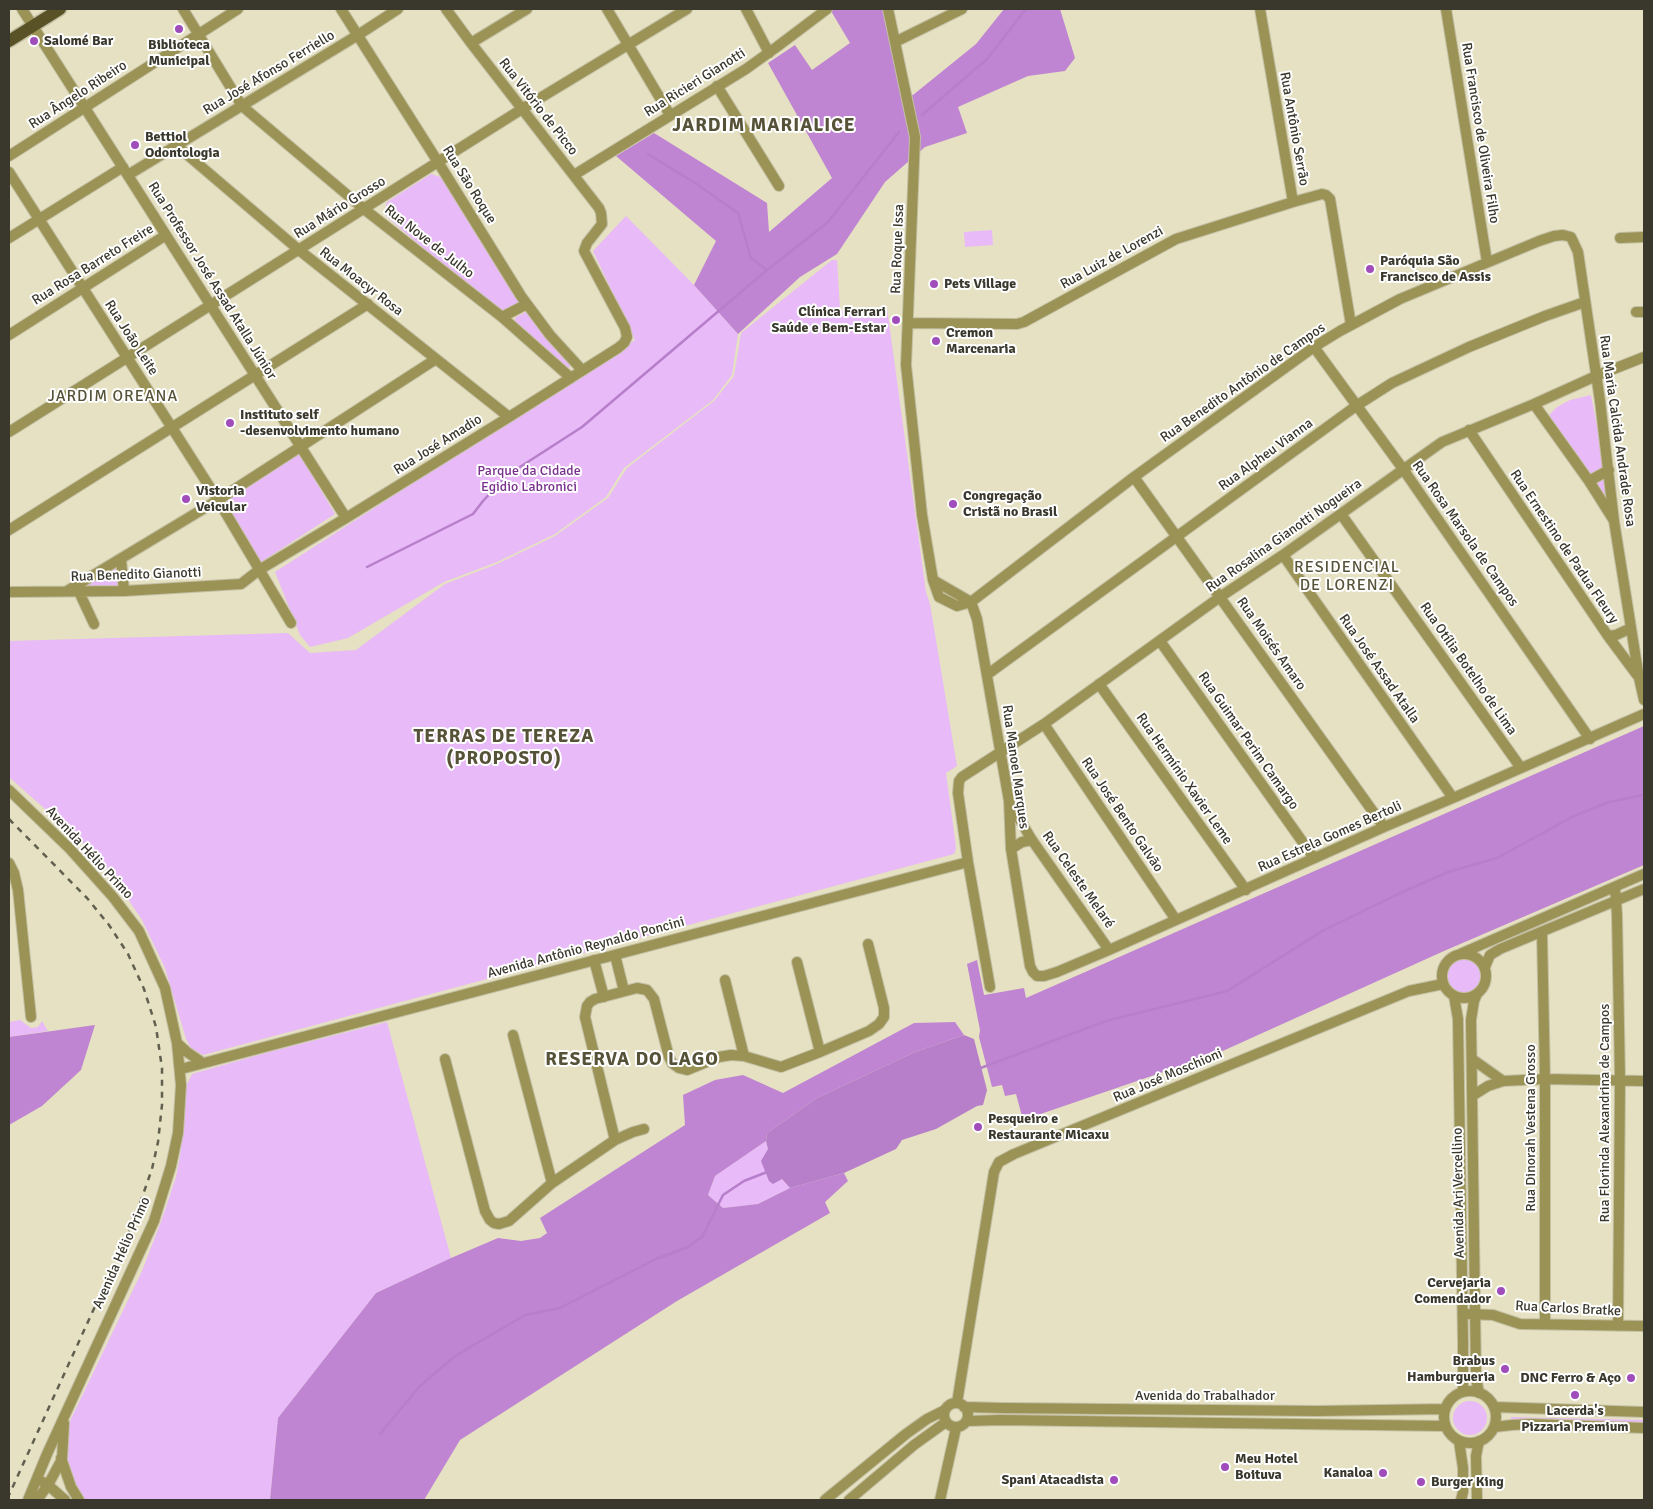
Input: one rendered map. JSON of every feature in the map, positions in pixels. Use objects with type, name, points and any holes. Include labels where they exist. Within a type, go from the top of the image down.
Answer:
[{"type":"main road","points":[[9,40],[60,9]]},
{"type":"street","name":"Rua Professor José Assad Atalla Júnior","points":[[22,9],[346,518]]},
{"type":"street","name":"Rua Nove de Julho","points":[[183,9],[242,106],[364,209],[502,317],[571,378]]},
{"type":"street","name":"Rua Ângelo Ribeiro","points":[[9,156],[238,9]]},
{"type":"street","name":"Rua São Roque","points":[[341,9],[526,304],[550,335],[582,370]]},
{"type":"street","name":"Rua José Afonso Ferriello","points":[[9,238],[125,171],[176,146],[358,36],[398,9]]},
{"type":"street","name":"Rua Vitório de Picco","points":[[446,9],[599,208],[602,224],[587,243],[584,252],[626,328],[626,337]]},
{"type":"street","points":[[471,43],[527,9]]},
{"type":"street","points":[[607,9],[670,115]]},
{"type":"street","name":"Rua Mário Grosso","points":[[9,432],[522,109],[687,9]]},
{"type":"street","points":[[746,9],[768,53]]},
{"type":"street","name":"Rua Ricieri Gianotti","points":[[574,175],[768,53],[827,9]]},
{"type":"street","name":"Rua Roque Issa","points":[[888,9],[915,137],[906,365],[922,516],[933,580],[971,602]]},
{"type":"street","points":[[896,42],[962,9]]},
{"type":"street","name":"Rua Antônio Serrão","points":[[1260,9],[1293,202]]},
{"type":"street","name":"Rua Francisco de Oliveira Filho","points":[[1446,9],[1487,262]]},
{"type":"street","points":[[717,86],[779,186]]},
{"type":"street","name":"Rua Moacyr Rosa","points":[[176,146],[299,250],[509,417]]},
{"type":"street","name":"Rua João Leite","points":[[9,172],[218,500],[291,623]]},
{"type":"street","name":"Rua Luiz de Lorenzi","points":[[908,323],[1017,324],[1024,322],[1176,239],[1322,194],[1328,196],[1331,204],[1351,325]]},
{"type":"street","name":"Rua Rosa Barreto Freire","points":[[9,335],[166,235]]},
{"type":"street","name":"Rua Benedito Antônio de Campos","points":[[971,602],[1134,477],[1314,347],[1400,299],[1539,241],[1559,235]]},
{"type":"street","name":"Rua Maria Calcida Andrade Rosa","points":[[1559,235],[1571,237],[1578,252],[1609,470],[1614,521],[1644,700]]},
{"type":"street","points":[[1620,238],[1644,237]]},
{"type":"street","name":"Rua Alpheu Vianna","points":[[988,674],[1356,406],[1392,383],[1469,347],[1545,316],[1586,302]]},
{"type":"street","points":[[9,530],[368,304]]},
{"type":"street","points":[[502,317],[526,304]]},
{"type":"street","name":"Rua José Amadio","points":[[259,570],[571,378],[618,348],[624,343],[626,337]]},
{"type":"street","name":"Rua Rosa Marsola de Campos","points":[[1314,347],[1403,469],[1590,739]]},
{"type":"street","name":"Rua Rosalina Gianotti Nogueira","points":[[968,862],[958,793],[959,781],[962,777],[1044,724],[1220,597],[1283,555],[1442,442],[1644,357]]},
{"type":"street","points":[[66,592],[218,500],[436,359]]},
{"type":"street","points":[[1534,404],[1589,481],[1614,521]]},
{"type":"street","name":"Rua Ernestino de Padua Fleury","points":[[1468,430],[1608,636],[1639,678]]},
{"type":"street","points":[[1589,481],[1609,470]]},
{"type":"street","name":"Rua Moisés Amaro","points":[[1134,477],[1384,827]]},
{"type":"street","name":"Rua Otília Botelho de Lima","points":[[1341,514],[1521,768]]},
{"type":"street","name":"Rua José Assad Atalla","points":[[1283,555],[1453,798]]},
{"type":"street","points":[[121,559],[124,591]]},
{"type":"street","name":"Rua Benedito Gianotti","points":[[9,592],[124,591],[236,585],[244,582],[259,570]]},
{"type":"street","points":[[79,592],[94,624]]},
{"type":"street","name":"Rua Manoel Marques","points":[[971,602],[977,618],[988,674],[1009,801],[1011,849],[1030,966]]},
{"type":"street","points":[[1608,636],[1616,635],[1631,628]]},
{"type":"street","name":"Rua Guimar Perim Camargo","points":[[1160,641],[1314,858]]},
{"type":"street","name":"Rua Hermínio Xavier Leme","points":[[1100,684],[1246,890]]},
{"type":"street","name":"Rua Estrela Gomes Bertoli","points":[[1030,966],[1037,976],[1057,972],[1644,714]]},
{"type":"street","name":"Rua José Bento Galvão","points":[[1044,724],[1176,920]]},
{"type":"street","name":"Avenida Hélio Primo","points":[[9,790],[70,849],[113,897],[139,931],[165,988],[181,1067],[178,1133],[171,1166],[154,1221],[101,1333],[28,1500]]},
{"type":"street","name":"Rua Celeste Melaré","points":[[1009,801],[1032,840],[1109,950]]},
{"type":"street","points":[[1011,849],[1022,842],[1032,840]]},
{"type":"street","points":[[968,862],[990,987]]},
{"type":"street","name":"Avenida Antônio Reynaldo Poncini","points":[[181,1067],[968,862]]},
{"type":"street","points":[[9,863],[14,873],[18,890],[31,1017]]},
{"type":"street","points":[[1460,954],[1472,955],[1482,962],[1487,975],[1482,989],[1470,998],[1454,996],[1446,989],[1442,980],[1445,964],[1449,959],[1460,954],[1615,887],[1644,874]]},
{"type":"street","name":"Rua Florinda Alexandrina de Campos","points":[[1615,887],[1620,1080],[1618,1326]]},
{"type":"street","points":[[1485,968],[1487,960],[1494,952],[1644,889]]},
{"type":"street","name":"Rua Dinorah Vestena Grosso","points":[[1542,932],[1545,1079],[1545,1324]]},
{"type":"street","points":[[615,1140],[585,1017],[587,1006],[595,999],[637,988],[647,990],[654,999],[669,1057],[672,1063],[679,1068],[686,1070],[719,1057],[730,1055],[744,1056],[781,1067],[869,1031],[879,1024],[884,1017],[884,1008],[868,944]]},
{"type":"street","points":[[615,955],[624,991]]},
{"type":"street","points":[[594,960],[604,997]]},
{"type":"street","points":[[797,962],[820,1052]]},
{"type":"street","points":[[725,980],[744,1056]]},
{"type":"street","name":"Rua José Moschioni","points":[[961,1405],[994,1172],[999,1162],[1014,1154],[1409,991],[1427,981],[1442,980]]},
{"type":"street","name":"Avenida Ari Vercellino","points":[[1477,994],[1471,1020],[1476,1378],[1479,1393]]},
{"type":"street","name":"Avenida Ari Vercellino","points":[[1454,996],[1458,1028],[1463,1391]]},
{"type":"street","points":[[513,1035],[552,1183]]},
{"type":"street","points":[[177,1043],[202,1063],[181,1084]]},
{"type":"street","points":[[445,1059],[485,1211],[490,1220],[499,1224],[509,1221],[552,1183],[615,1140],[644,1129]]},
{"type":"street","points":[[1472,1059],[1504,1081]]},
{"type":"street","points":[[1472,1096],[1488,1086],[1504,1081],[1545,1079],[1644,1081]]},
{"type":"street","name":"Rua Carlos Bratke","points":[[1462,1314],[1493,1315],[1520,1324],[1644,1326]]},
{"type":"street","points":[[1463,1391],[1479,1393],[1485,1396],[1494,1407],[1496,1420],[1494,1427],[1488,1436],[1479,1441],[1469,1443],[1459,1441],[1445,1426],[1445,1409],[1449,1400],[1463,1391]]},
{"type":"street","points":[[948,1405],[961,1405],[968,1415],[967,1421],[962,1426],[952,1427],[943,1416],[945,1410],[948,1405]]},
{"type":"street","name":"Avenida do Trabalhador","points":[[961,1405],[1030,1408],[1318,1411],[1445,1409]]},
{"type":"street","points":[[1494,1407],[1644,1412]]},
{"type":"street","points":[[824,1500],[906,1434],[927,1419],[945,1410]]},
{"type":"street","name":"Avenida Hélio Primo","points":[[38,1498],[48,1485],[62,1458],[64,1419]]},
{"type":"street","points":[[967,1421],[1445,1426]]},
{"type":"street","points":[[849,1500],[914,1445],[946,1422]]},
{"type":"street","points":[[1494,1427],[1512,1424],[1532,1424],[1644,1428]]},
{"type":"street","points":[[940,1500],[956,1428]]},
{"type":"street","points":[[1459,1441],[1463,1468],[1463,1492],[1460,1500]]},
{"type":"street","points":[[1477,1500],[1476,1456],[1479,1441]]},
{"type":"street","points":[[47,1454],[55,1453],[62,1458],[71,1487],[80,1500]]},
{"type":"street","points":[[37,1478],[62,1498]]},
{"type":"street","points":[[38,1498],[49,1494],[62,1498]]},
{"type":"green space","points":[[431,174],[444,180],[520,304],[501,312],[466,285],[386,216],[384,212],[387,202]]},
{"type":"green space","name":"Parque da Cidade Egidio Labronici","points":[[626,216],[694,285],[738,334],[732,375],[713,400],[624,468],[606,497],[555,534],[497,562],[444,582],[348,638],[310,647],[300,635],[275,572],[635,340],[593,251]]},
{"type":"green space","points":[[992,230],[993,245],[965,247],[964,232]]},
{"type":"green space","points":[[832,260],[837,260],[840,309],[843,311],[887,308],[926,592],[930,604],[957,766],[946,773],[956,849],[954,854],[203,1055],[191,1048],[186,1039],[165,968],[142,920],[101,859],[9,777],[9,641],[288,633],[310,653],[356,650],[445,584],[497,564],[555,536],[608,498],[627,468],[714,401],[734,376],[741,333]]},
{"type":"green space","points":[[526,312],[567,359],[570,364],[567,370],[516,324],[516,317]]},
{"type":"green space","points":[[1591,395],[1605,468],[1609,505],[1549,415],[1557,407],[1570,400]]},
{"type":"green space","points":[[299,453],[335,514],[261,562],[224,501]]},
{"type":"green space","points":[[118,563],[120,588],[77,588]]},
{"type":"green space","points":[[1464,958],[1471,959],[1477,963],[1481,969],[1481,983],[1477,989],[1471,993],[1464,994],[1457,993],[1451,989],[1447,983],[1446,976],[1447,969],[1451,963],[1457,959]]},
{"type":"green space","points":[[20,1020],[31,1028],[38,1027],[42,1021],[48,1031],[9,1037],[9,1022]]},
{"type":"green space","points":[[387,1022],[451,1258],[376,1293],[278,1418],[270,1500],[85,1500],[73,1482],[67,1464],[67,1437],[70,1421],[142,1271],[162,1219],[176,1177],[180,1156],[186,1086],[192,1074]]},
{"type":"green space","points":[[766,1141],[782,1179],[790,1188],[758,1204],[723,1208],[708,1195],[715,1176]]},
{"type":"green space","points":[[1470,1401],[1482,1406],[1487,1418],[1482,1430],[1470,1435],[1458,1430],[1453,1418],[1458,1406]]},
{"type":"green space","points":[[1511,1417],[1644,1420],[1644,1423],[1511,1422]]},
{"type":"shaded area","points":[[835,9],[883,9],[900,89],[913,95],[976,44],[1004,9],[1060,9],[1075,58],[1065,71],[1028,76],[958,107],[967,133],[925,147],[885,182],[837,254],[800,277],[738,334],[694,285],[716,241],[616,156],[654,133],[767,203],[769,232],[832,178],[768,63],[795,45],[812,70],[850,43],[831,11]]},
{"type":"shaded area","points":[[1644,726],[1644,865],[1444,951],[1216,1054],[1023,1120],[1016,1094],[1005,1096],[1002,1085],[992,1087],[979,1037],[980,1030],[967,964],[977,960],[984,995],[1024,988],[1026,998]]},
{"type":"shaded area","points":[[955,1022],[964,1035],[915,1052],[817,1098],[767,1133],[766,1141],[715,1176],[708,1195],[723,1208],[758,1204],[790,1188],[844,1173],[848,1181],[825,1202],[830,1213],[677,1301],[460,1440],[424,1500],[270,1500],[278,1418],[376,1293],[498,1238],[521,1241],[540,1238],[547,1233],[540,1218],[685,1125],[683,1095],[715,1080],[743,1075],[783,1093],[914,1023]]},
{"type":"shaded area","points":[[95,1025],[81,1070],[42,1106],[9,1125],[9,1037]]},
{"type":"shaded area","points":[[964,1035],[974,1039],[987,1090],[983,1105],[977,1106],[936,1129],[902,1140],[896,1149],[844,1173],[790,1188],[782,1179],[773,1184],[769,1181],[761,1161],[768,1149],[767,1133],[817,1098],[915,1052]]},
{"type":"waterway","points":[[922,115],[987,59],[1026,9]]},
{"type":"waterway","points":[[367,567],[473,514],[506,476],[582,427],[767,270],[827,223],[899,132]]},
{"type":"waterway","points":[[648,154],[695,183],[738,213],[751,258],[767,270]]},
{"type":"waterway","points":[[978,1069],[1106,1021],[1227,991],[1324,930],[1396,895],[1448,872],[1497,858],[1574,816],[1609,802],[1644,795]]},
{"type":"waterway","points":[[380,1434],[419,1387],[455,1356],[525,1315],[560,1308],[656,1259],[688,1247],[702,1237],[723,1195],[744,1181],[767,1172]]},
{"type":"railway","points":[[9,819],[87,898],[109,925],[128,954],[144,989],[156,1027],[162,1068],[162,1105],[158,1142],[152,1169],[133,1223],[9,1495]]},
{"type":"place","name":"Biblioteca Municipal","points":[[179,29]]},
{"type":"place","name":"Salomé Bar","points":[[34,41]]},
{"type":"place","name":"Bettiol Odontologia","points":[[135,145]]},
{"type":"place","name":"Paróquia São Francisco de Assis","points":[[1370,269]]},
{"type":"place","name":"Pets Village","points":[[934,284]]},
{"type":"place","name":"Clínica Ferrari Saúde e Bem-Estar","points":[[896,320]]},
{"type":"place","name":"Cremon Marcenaria","points":[[936,341]]},
{"type":"place","name":"Instituto self -desenvolvimento humano","points":[[230,423]]},
{"type":"place","name":"Vistoria Veicular","points":[[186,499]]},
{"type":"place","name":"Congregação Cristã no Brasil","points":[[953,504]]},
{"type":"place","name":"Pesqueiro e Restaurante Micaxu","points":[[978,1127]]},
{"type":"place","name":"Cervejaria Comendador","points":[[1501,1291]]},
{"type":"place","name":"Brabus Hamburgueria","points":[[1505,1369]]},
{"type":"place","name":"DNC Ferro & Aço","points":[[1631,1378]]},
{"type":"place","name":"Lacerda's Pizzaria Premium","points":[[1575,1395]]},
{"type":"place","name":"Meu Hotel Boituva","points":[[1225,1467]]},
{"type":"place","name":"Kanaloa","points":[[1383,1473]]},
{"type":"place","name":"Spani Atacadista","points":[[1114,1480]]},
{"type":"place","name":"Burger King","points":[[1421,1482]]},
{"type":"district","name":"JARDIM MARIALICE","points":[[764,126]]},
{"type":"district","name":"JARDIM OREANA","points":[[113,397]]},
{"type":"district","name":"RESIDENCIAL DE LORENZI","points":[[1347,577]]},
{"type":"district","name":"TERRAS DE TEREZA (PROPOSTO)","points":[[504,748]]},
{"type":"district","name":"RESERVA DO LAGO","points":[[632,1060]]}]
